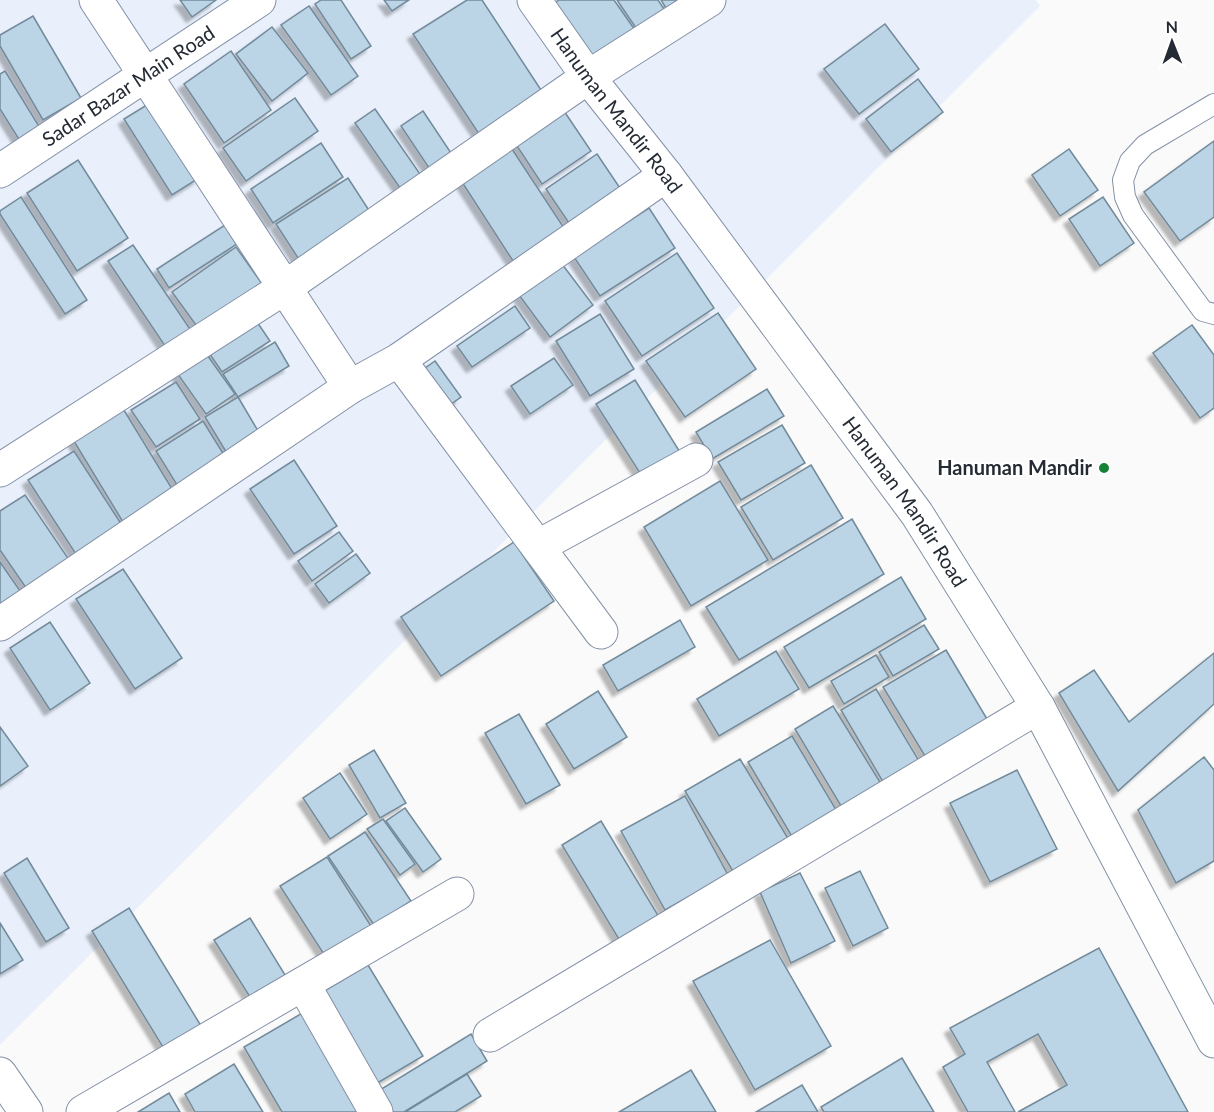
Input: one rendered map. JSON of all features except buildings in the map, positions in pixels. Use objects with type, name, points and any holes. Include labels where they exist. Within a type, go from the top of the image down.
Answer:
[{"type":"street","points":[[96,0],[350,387]]},
{"type":"street","name":"Sadar Bazar Main Road","points":[[0,171],[259,0]]},
{"type":"street","name":"Hanuman Mandir Road","points":[[534,0],[588,77],[666,175],[917,514],[1038,707],[1214,1041]]},
{"type":"street","points":[[0,470],[284,288],[588,77],[710,0]]},
{"type":"street","points":[[0,624],[350,387],[399,360],[666,175]]},
{"type":"street","points":[[399,360],[601,632]]},
{"type":"street","points":[[539,546],[696,460]]},
{"type":"street","points":[[490,1035],[1038,707]]},
{"type":"street","points":[[83,1112],[457,894]]},
{"type":"street","points":[[303,984],[376,1112]]},
{"type":"street","points":[[0,1074],[26,1112]]},
{"type":"lane","points":[[1214,104],[1145,145],[1130,161],[1123,180],[1125,197],[1133,215],[1203,311],[1214,314]]},
{"type":"shaded area","points":[[0,0],[1036,0],[1040,6],[0,1045]]},
{"type":"place","name":"Hanuman Mandir","points":[[1104,468]]}]
